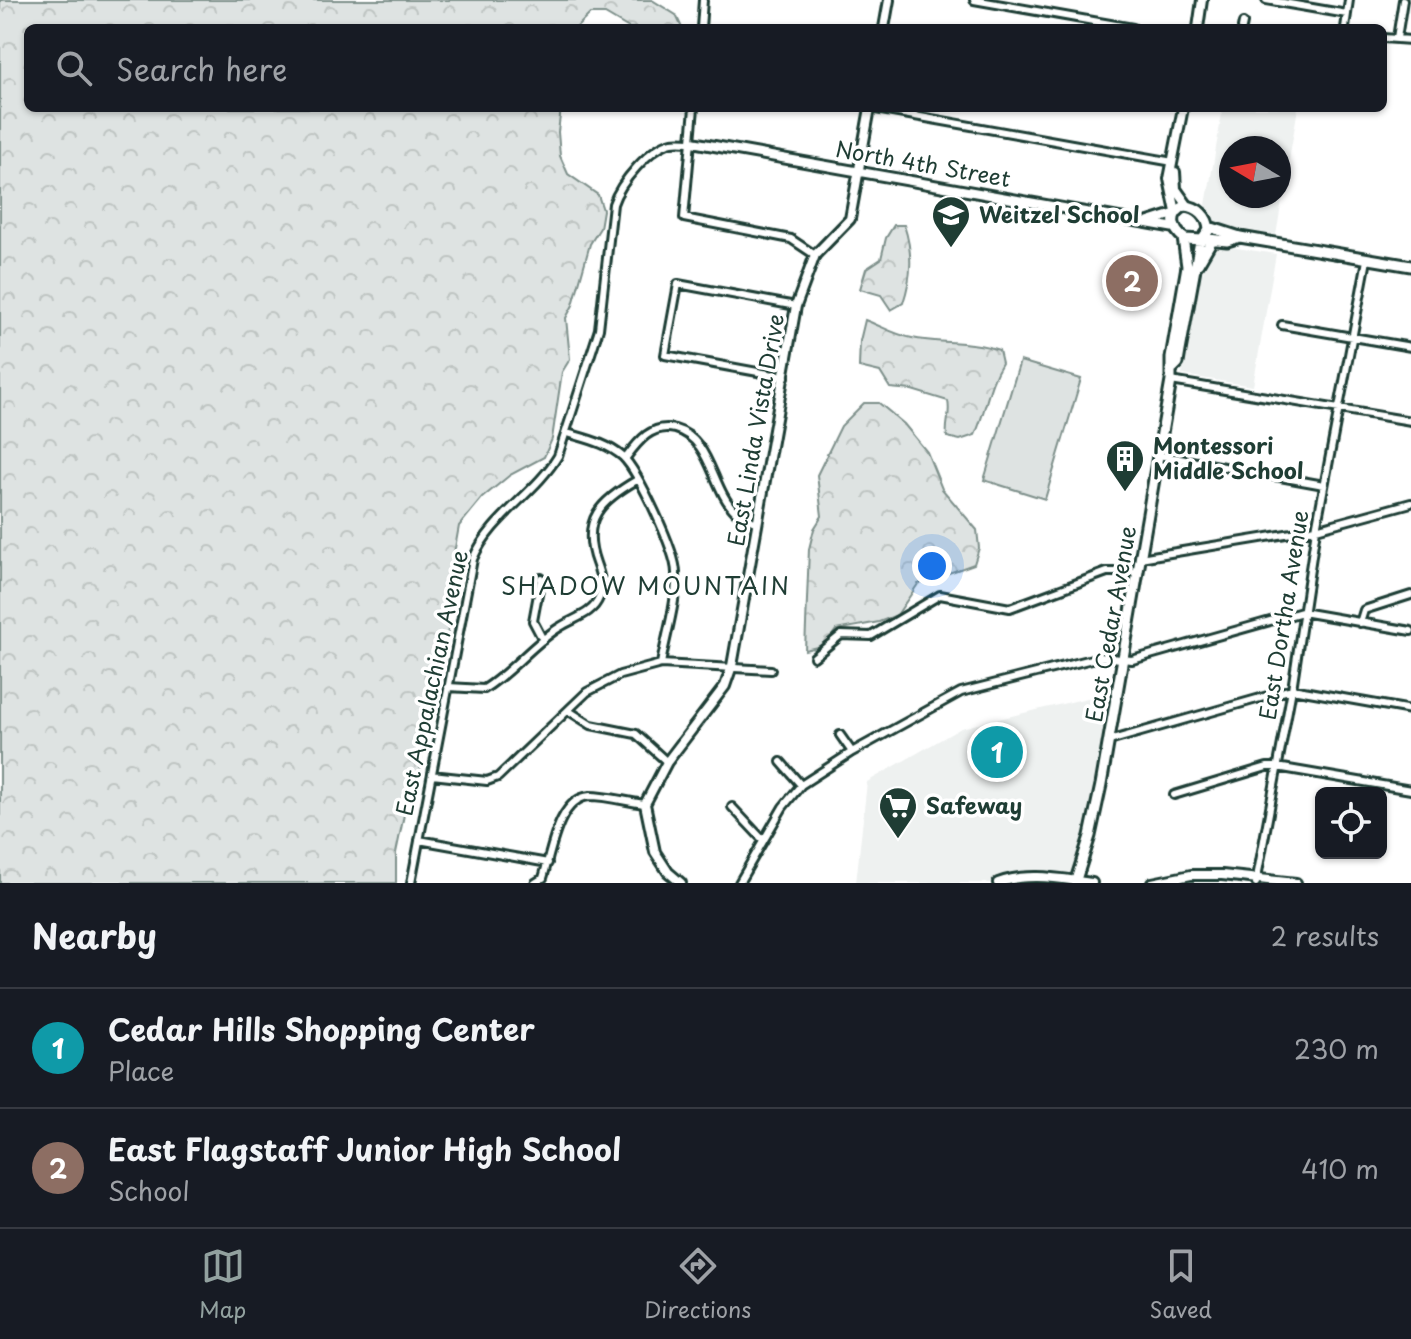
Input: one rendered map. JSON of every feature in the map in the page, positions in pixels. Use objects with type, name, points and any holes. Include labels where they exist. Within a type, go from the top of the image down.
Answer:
[{"type":"main road","points":[[1205,240],[1209,227],[1202,213],[1188,206],[1175,213],[1175,228],[1183,238],[1205,240],[1233,241],[1240,237]]},
{"type":"main road","points":[[1209,227],[1240,237],[1411,266]]},
{"type":"main road","name":"East Cedar Avenue","points":[[1075,882],[1090,836],[1109,741],[1171,381],[1171,358],[1187,266],[1183,238]]},
{"type":"main road","name":"East Cedar Avenue","points":[[1173,368],[1178,363],[1194,275],[1205,250],[1205,240]]},
{"type":"street","points":[[701,24],[703,0]]},
{"type":"street","points":[[885,24],[889,0]]},
{"type":"street","points":[[974,0],[1110,24]]},
{"type":"street","points":[[1199,24],[1202,0]]},
{"type":"street","points":[[1266,0],[1347,14]]},
{"type":"street","points":[[1346,24],[1349,0]]},
{"type":"street","points":[[1397,38],[1403,0]]},
{"type":"street","points":[[1387,38],[1411,40]]},
{"type":"street","points":[[694,112],[684,218],[791,239],[815,255]]},
{"type":"street","name":"East Linda Vista Drive","points":[[645,804],[667,762],[725,686],[732,666],[796,306],[815,255],[850,219],[869,112]]},
{"type":"street","points":[[891,112],[1173,165]]},
{"type":"street","points":[[1175,213],[1169,184],[1182,112]]},
{"type":"street","name":"East Appalachian Avenue","points":[[411,883],[473,559],[486,534],[548,472],[558,456],[599,329],[613,204],[617,192],[631,174],[662,146],[673,142],[692,142]]},
{"type":"street","name":"North 4th Street","points":[[692,142],[1175,228]]},
{"type":"street","points":[[1173,165],[1176,189],[1188,206]]},
{"type":"street","name":"North 4th Street","points":[[1148,222],[1175,213]]},
{"type":"street","name":"East Dortha Avenue","points":[[1256,881],[1292,689],[1316,529],[1367,260]]},
{"type":"street","points":[[785,377],[665,355],[678,284],[796,306]]},
{"type":"street","points":[[1282,325],[1411,347]]},
{"type":"street","points":[[1171,381],[1411,421]]},
{"type":"street","points":[[625,459],[639,441],[653,431],[668,428],[684,433],[699,445],[733,509],[758,523]]},
{"type":"street","points":[[567,433],[603,444],[625,459],[663,529],[677,576],[661,664]]},
{"type":"street","points":[[1158,455],[1324,485]]},
{"type":"street","points":[[448,687],[476,691],[484,689],[554,630],[592,610],[599,601],[602,589],[591,544],[592,523],[605,501],[637,480]]},
{"type":"street","points":[[1140,558],[1316,529],[1411,503]]},
{"type":"street","points":[[814,657],[841,635],[871,636],[940,595],[1010,608],[1107,572],[1138,572]]},
{"type":"street","points":[[541,578],[533,621],[543,640]]},
{"type":"street","points":[[1360,623],[1364,610],[1411,595]]},
{"type":"street","points":[[739,883],[789,798],[801,785],[852,752],[961,692],[1088,659],[1132,660],[1302,612],[1411,631]]},
{"type":"street","points":[[432,775],[487,781],[498,777],[587,692],[620,675],[661,664],[771,670]]},
{"type":"street","points":[[1109,741],[1292,689],[1411,710]]},
{"type":"street","points":[[569,711],[591,725],[636,734],[667,762]]},
{"type":"street","points":[[840,735],[852,752]]},
{"type":"street","points":[[781,762],[801,785]]},
{"type":"street","points":[[1174,795],[1267,767],[1411,790]]},
{"type":"street","points":[[535,883],[543,878],[563,813],[574,801],[588,796],[645,804],[655,852],[668,872],[681,883]]},
{"type":"street","points":[[732,807],[763,840]]},
{"type":"street","points":[[419,840],[548,863]]},
{"type":"street","points":[[1152,883],[1191,875],[1296,883]]},
{"type":"street","points":[[998,883],[1032,877],[1092,883]]},
{"type":"shaded area","points":[[1222,112],[1297,112],[1291,148],[1291,136],[1219,136],[1219,208],[1281,208],[1276,235],[1203,222]]},
{"type":"shaded area","points":[[1217,245],[1276,254],[1253,386],[1182,375],[1195,298],[1207,258]]},
{"type":"shaded area","points":[[1117,691],[1109,741],[1075,881],[1041,877],[998,883],[856,883],[867,782],[961,728]]},
{"type":"green space","points":[[0,0],[652,0],[676,15],[680,24],[622,24],[605,14],[590,14],[580,24],[24,24],[24,112],[560,112],[560,156],[568,174],[598,195],[603,210],[600,228],[590,244],[573,305],[566,318],[570,359],[562,372],[552,439],[544,457],[510,475],[482,498],[459,526],[451,570],[447,645],[426,701],[420,774],[415,794],[405,810],[396,853],[396,883],[0,883]]},
{"type":"green space","points":[[894,225],[904,225],[910,264],[903,303],[891,310],[881,295],[860,289],[866,269],[881,259],[886,238]]},
{"type":"green space","points":[[865,320],[906,337],[999,350],[1002,363],[993,380],[975,435],[960,440],[947,437],[948,401],[912,390],[890,388],[880,372],[859,367]]},
{"type":"green space","points":[[1020,361],[1081,379],[1045,499],[984,480]]},
{"type":"green space","points":[[864,403],[879,403],[904,424],[927,452],[942,489],[977,530],[979,548],[974,564],[918,584],[897,615],[879,622],[836,630],[825,645],[805,650],[809,549],[814,529],[822,516],[817,475],[841,426]]},
{"type":"place","name":"Weitzel School","points":[[951,249]]},
{"type":"place","name":"East Flagstaff Junior High School","points":[[1132,281]]},
{"type":"place","name":"Montessori Middle School","points":[[1125,493]]},
{"type":"place","name":"Cedar Hills Shopping Center","points":[[997,752]]},
{"type":"place","name":"Safeway","points":[[898,840]]},
{"type":"district","name":"SHADOW MOUNTAIN","points":[[646,587]]}]
